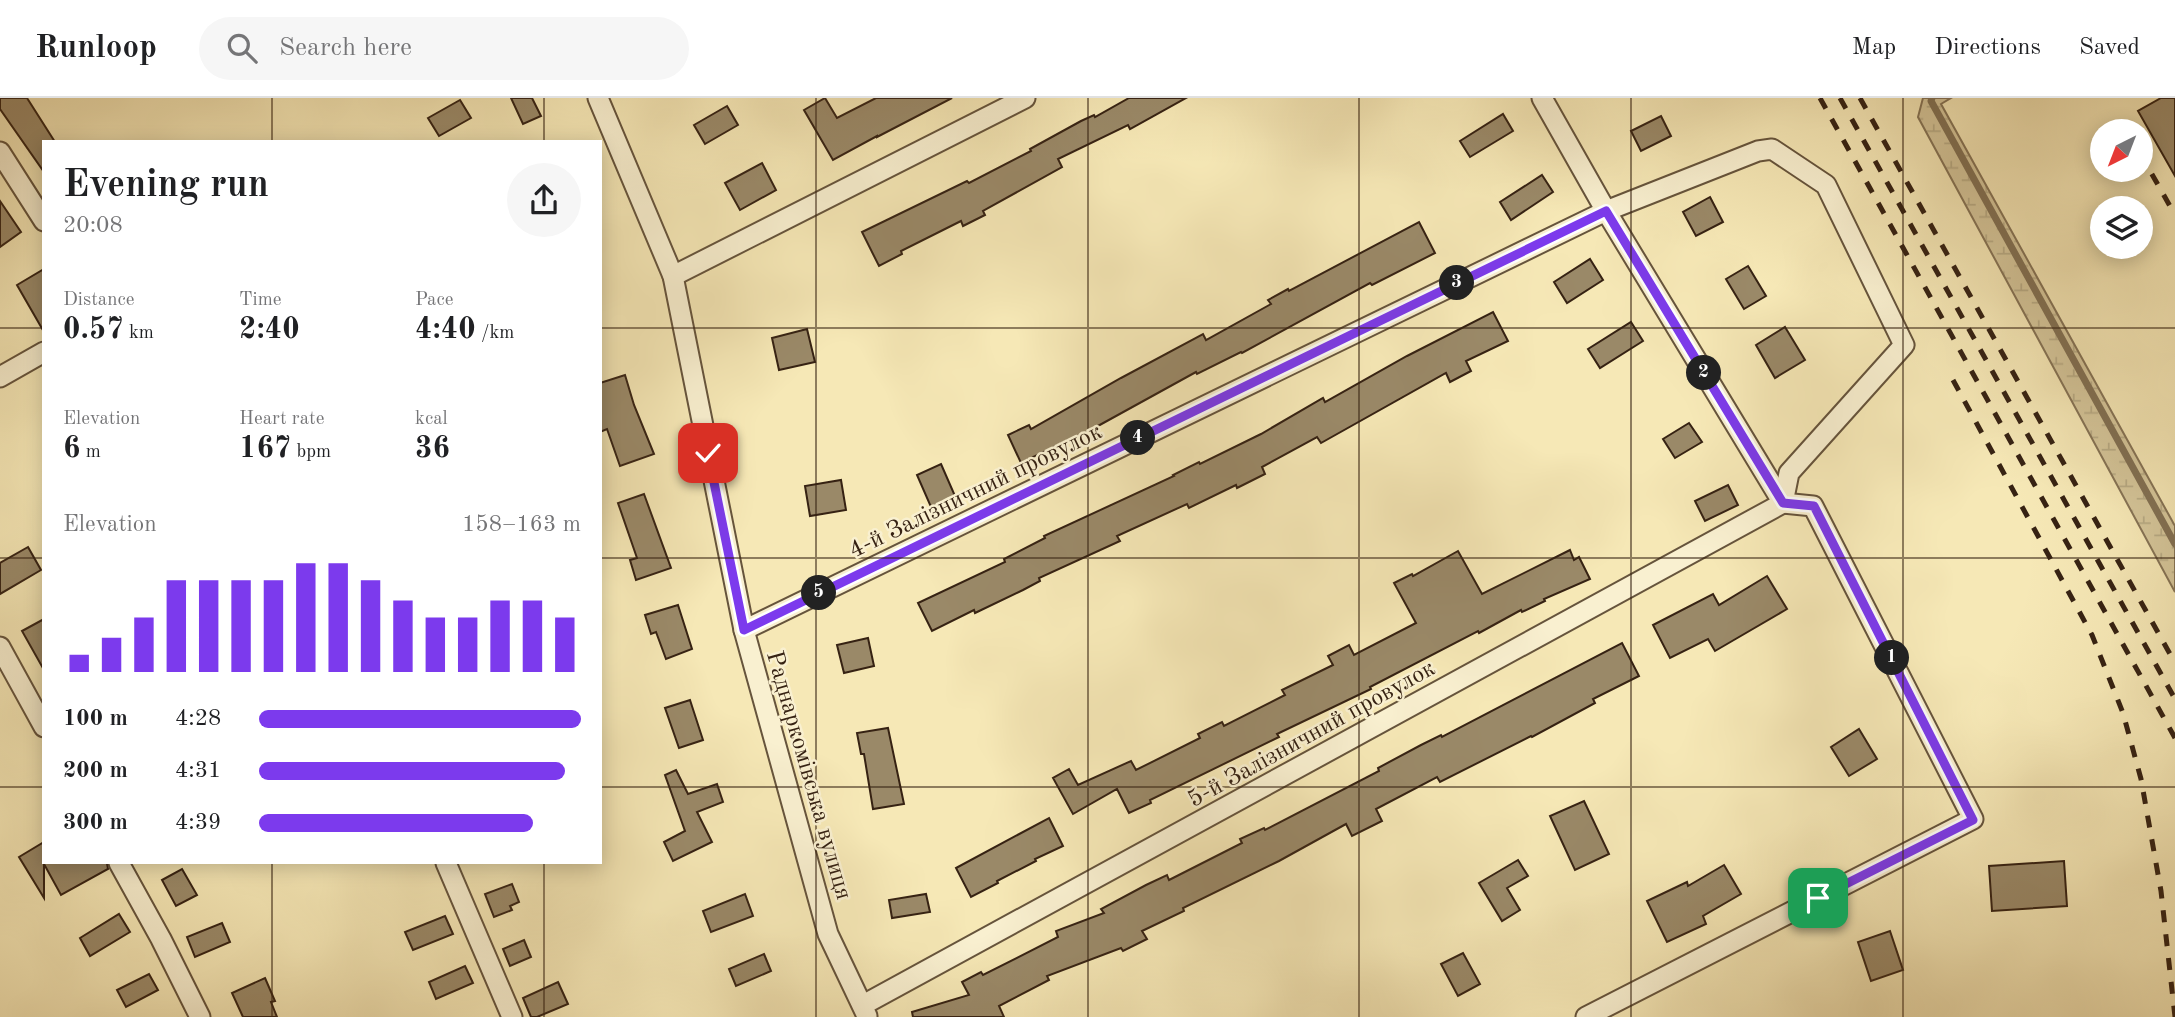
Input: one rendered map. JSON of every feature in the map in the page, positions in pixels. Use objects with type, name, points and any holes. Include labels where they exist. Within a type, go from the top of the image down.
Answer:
[{"type":"street","name":"Раднаркомівська вулиця","points":[[598,98],[673,276],[744,630],[828,934],[865,1011]]},
{"type":"street","points":[[673,276],[1025,98]]},
{"type":"street","points":[[1542,98],[1606,211],[1783,503],[1814,506],[1973,820],[1586,1017]]},
{"type":"street","name":"4-й Залізничний провулок","points":[[744,630],[1606,211],[1758,151],[1772,149],[1826,185],[1904,345],[1789,473],[1783,503]]},
{"type":"street","points":[[0,152],[42,218]]},
{"type":"street","points":[[0,377],[42,353]]},
{"type":"street","name":"5-й Залізничний провулок","points":[[865,1011],[1783,503]]},
{"type":"street","points":[[0,647],[42,723]]},
{"type":"street","points":[[120,864],[200,1017]]},
{"type":"street","points":[[446,864],[512,1017]]},
{"type":"green space","points":[[1923,98],[1951,98],[1941,104],[2175,526],[2175,592],[1918,117]]},
{"type":"building","points":[[0,98],[27,98],[54,140],[42,140],[42,169],[0,109]]},
{"type":"building","points":[[511,98],[532,98],[541,116],[523,124]]},
{"type":"building","points":[[825,98],[837,118],[876,98],[952,98],[833,160],[804,110]]},
{"type":"building","points":[[1129,98],[1186,98],[1130,129],[1128,125],[1058,159],[1062,167],[983,211],[985,215],[963,226],[961,221],[901,251],[902,254],[879,266],[862,232],[967,181],[969,183],[1081,121],[1094,115],[1095,117]]},
{"type":"building","points":[[2161,98],[2175,98],[2175,176],[2153,137],[2153,119],[2143,119],[2138,111]]},
{"type":"building","points":[[460,100],[471,118],[439,136],[428,118]]},
{"type":"building","points":[[727,106],[738,125],[705,144],[694,125]]},
{"type":"building","points":[[1503,114],[1513,131],[1470,157],[1460,141]]},
{"type":"building","points":[[1661,116],[1671,136],[1641,151],[1631,131]]},
{"type":"building","points":[[762,163],[776,190],[740,210],[725,183]]},
{"type":"building","points":[[1542,175],[1553,192],[1511,220],[1500,202]]},
{"type":"building","points":[[1710,197],[1723,222],[1696,236],[1683,212]]},
{"type":"building","points":[[0,201],[21,232],[0,247]]},
{"type":"building","points":[[1419,222],[1435,253],[1372,285],[1370,283],[1242,353],[1197,374],[1196,372],[1067,443],[1066,441],[1021,463],[1008,435],[1029,425],[1031,429],[1203,334],[1206,340],[1271,304],[1268,300]]},
{"type":"building","points":[[1590,259],[1603,280],[1567,303],[1554,282]]},
{"type":"building","points":[[1748,266],[1766,296],[1744,309],[1726,279]]},
{"type":"building","points":[[42,270],[42,329],[17,285]]},
{"type":"building","points":[[1493,312],[1508,341],[1466,361],[1471,371],[1450,382],[1446,373],[1321,443],[1317,437],[1262,467],[1265,474],[1189,508],[1187,504],[1117,536],[1120,541],[1039,578],[1040,581],[975,613],[974,610],[932,631],[918,603],[1005,562],[1004,559],[1045,538],[1044,536],[1261,434],[1323,398],[1325,402]]},
{"type":"building","points":[[1631,322],[1643,341],[1600,368],[1588,349]]},
{"type":"building","points":[[1785,327],[1805,360],[1775,378],[1756,345]]},
{"type":"building","points":[[807,329],[815,362],[779,370],[772,338]]},
{"type":"building","points":[[625,375],[654,454],[620,466],[607,429],[602,431],[602,382]]},
{"type":"building","points":[[1689,423],[1702,442],[1675,458],[1663,439]]},
{"type":"building","points":[[941,464],[955,496],[931,507],[917,475]]},
{"type":"building","points":[[841,480],[846,510],[810,516],[805,486]]},
{"type":"building","points":[[1728,485],[1738,505],[1705,521],[1695,501]]},
{"type":"building","points":[[644,494],[671,568],[636,580],[630,560],[637,558],[618,503]]},
{"type":"building","points":[[28,547],[41,570],[0,594],[0,563]]},
{"type":"building","points":[[1570,550],[1574,560],[1579,557],[1590,579],[1522,612],[1521,610],[1479,633],[1478,631],[1129,813],[1117,789],[1073,814],[1053,778],[1069,769],[1078,785],[1131,761],[1136,770],[1200,738],[1198,734],[1222,722],[1224,726],[1285,695],[1282,690],[1333,665],[1328,656],[1349,645],[1354,655],[1416,623],[1394,583],[1412,574],[1413,576],[1458,551],[1482,594]]},
{"type":"building","points":[[1767,576],[1787,609],[1715,651],[1708,639],[1670,658],[1653,625],[1713,594],[1719,605]]},
{"type":"building","points":[[678,605],[692,649],[666,659],[656,632],[651,634],[645,615]]},
{"type":"building","points":[[42,620],[42,666],[22,631]]},
{"type":"building","points":[[868,638],[874,666],[844,673],[837,645]]},
{"type":"building","points":[[1622,643],[1639,676],[1593,699],[1595,703],[1532,737],[1440,782],[1437,777],[1376,809],[1382,821],[1352,836],[1346,824],[1142,931],[1147,939],[1123,951],[1121,948],[1047,976],[1049,980],[999,1006],[1004,1017],[913,1017],[912,1012],[969,995],[962,982],[981,972],[983,975],[1058,937],[1056,931],[1104,913],[1101,909],[1146,885],[1167,875],[1169,880],[1242,843],[1240,839],[1264,828],[1265,830],[1379,771],[1378,768],[1421,745],[1441,735],[1442,737]]},
{"type":"building","points":[[690,700],[703,740],[679,748],[665,708]]},
{"type":"building","points":[[888,728],[904,804],[873,809],[864,754],[861,754],[857,733]]},
{"type":"building","points":[[1859,729],[1877,759],[1849,776],[1831,747]]},
{"type":"building","points":[[676,770],[688,794],[717,784],[723,802],[697,812],[712,842],[673,861],[664,842],[685,831],[665,775]]},
{"type":"building","points":[[1584,801],[1609,854],[1575,870],[1550,816]]},
{"type":"building","points":[[1049,818],[1063,846],[1035,859],[1036,861],[971,897],[956,868]]},
{"type":"building","points":[[42,843],[44,898],[19,857]]},
{"type":"building","points":[[1518,860],[1528,876],[1507,888],[1520,910],[1502,921],[1479,883]]},
{"type":"building","points":[[2064,861],[2067,906],[1992,911],[1989,866]]},
{"type":"building","points":[[44,864],[107,864],[108,869],[61,895]]},
{"type":"building","points":[[1724,865],[1741,894],[1703,916],[1706,924],[1667,942],[1647,901],[1687,882],[1688,886]]},
{"type":"building","points":[[182,869],[197,895],[176,906],[162,880]]},
{"type":"building","points":[[512,884],[519,902],[510,906],[512,910],[494,917],[485,894]]},
{"type":"building","points":[[745,894],[753,916],[711,932],[703,911]]},
{"type":"building","points":[[926,894],[930,912],[892,918],[889,900]]},
{"type":"building","points":[[119,914],[130,932],[90,956],[80,938]]},
{"type":"building","points":[[445,916],[453,934],[413,950],[405,932]]},
{"type":"building","points":[[222,923],[230,942],[195,957],[187,937]]},
{"type":"building","points":[[1890,931],[1903,970],[1871,981],[1858,942]]},
{"type":"building","points":[[524,940],[531,957],[510,966],[503,949]]},
{"type":"building","points":[[1463,953],[1480,984],[1458,996],[1441,964]]},
{"type":"building","points":[[764,954],[771,971],[736,986],[729,969]]},
{"type":"building","points":[[465,966],[473,983],[436,999],[429,982]]},
{"type":"building","points":[[149,974],[158,990],[126,1007],[117,990]]},
{"type":"building","points":[[265,978],[275,1001],[271,1002],[277,1017],[243,1017],[232,993]]},
{"type":"building","points":[[558,982],[568,1004],[531,1017],[523,998]]},
{"type":"waterway","points":[[1932,98],[1931,101],[2175,544]]},
{"type":"railway","points":[[1820,98],[2175,738]]},
{"type":"railway","points":[[1840,98],[2175,699]]},
{"type":"railway","points":[[1860,98],[2175,663]]},
{"type":"railway","points":[[2153,176],[2175,215]]},
{"type":"railway","points":[[1953,380],[2092,635],[2123,713],[2141,779],[2161,891],[2175,1017]]},
{"type":"route","points":[[708,453],[744,630],[1606,211],[1783,503],[1814,506],[1973,820],[1818,898]]}]
